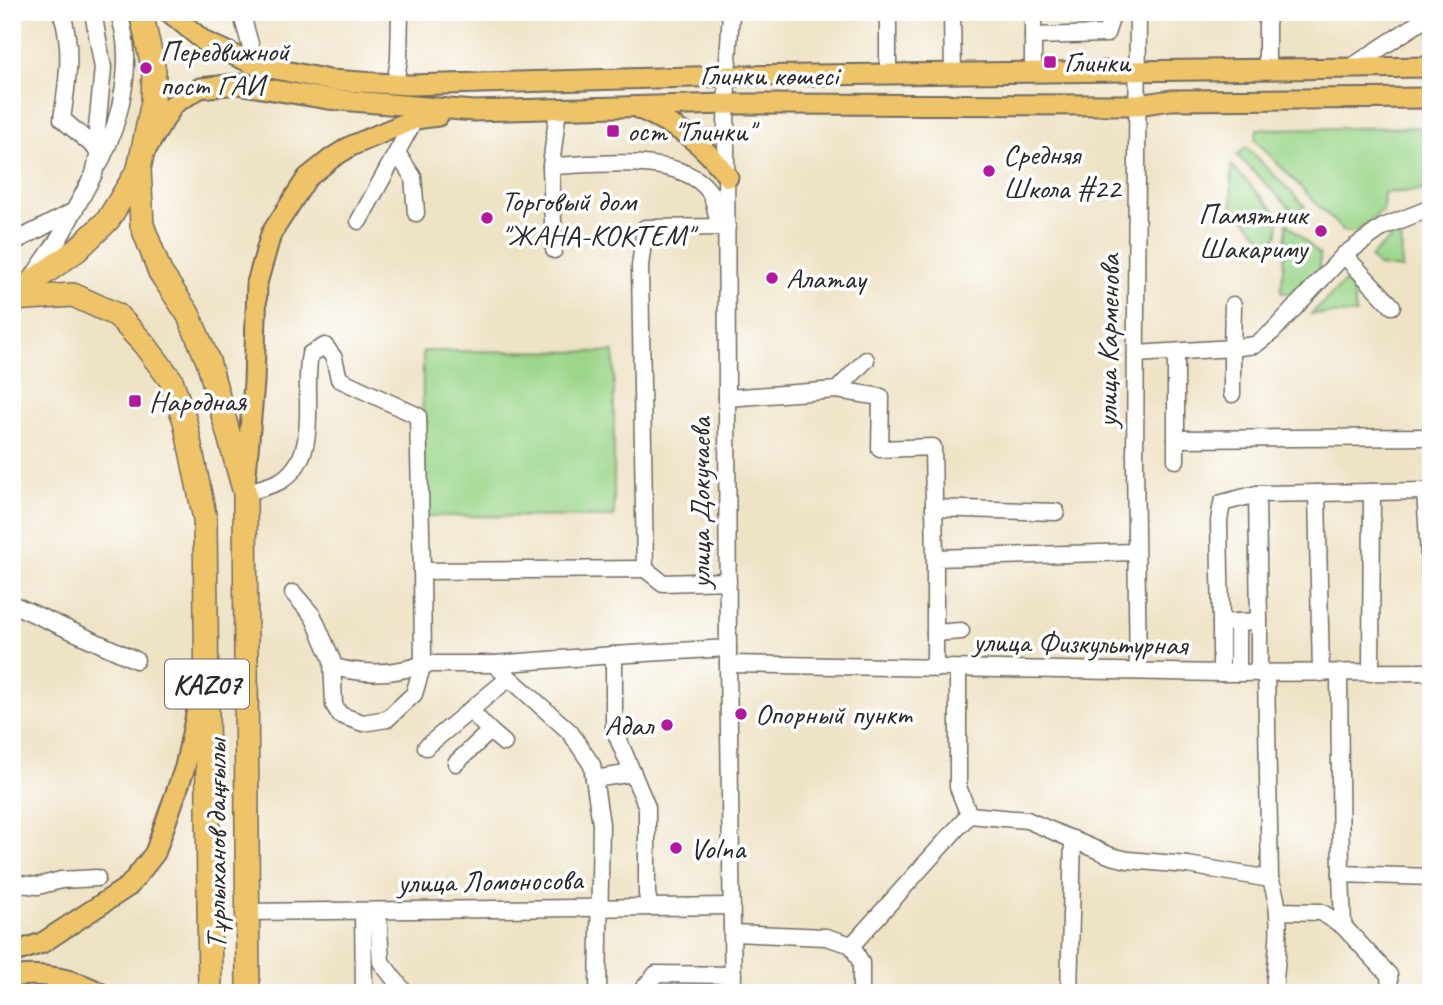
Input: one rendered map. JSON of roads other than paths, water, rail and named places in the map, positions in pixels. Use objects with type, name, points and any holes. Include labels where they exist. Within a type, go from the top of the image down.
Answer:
[{"type":"highway","name":"KAZ07","points":[[17,293],[76,250],[108,220],[141,162],[153,101],[154,71],[141,12]]},
{"type":"highway","name":"Тұрлыханов даңғылы","points":[[141,162],[142,225],[160,272],[188,314],[208,361],[245,493],[248,993]]},
{"type":"highway","name":"Тұрлыханов даңғылы","points":[[17,293],[73,295],[117,315],[144,344],[171,380],[185,421],[205,519],[211,993]]},
{"type":"main road","name":"Глинки көшесі","points":[[169,12],[205,42],[256,65],[329,80],[395,84],[727,76],[1431,67]]},
{"type":"main road","name":"Глинки көшесі","points":[[141,162],[174,104],[200,88],[237,84],[328,99],[474,111],[726,104],[1138,105],[1171,100],[1431,98]]},
{"type":"main road","points":[[636,107],[689,135],[709,152],[728,177]]},
{"type":"main road","points":[[245,493],[254,383],[257,283],[271,234],[307,178],[351,146],[415,119],[474,111]]},
{"type":"main road","points":[[12,953],[42,943],[129,886],[155,853],[185,767],[207,666]]},
{"type":"main road","points":[[12,977],[26,974],[82,982],[100,993]]},
{"type":"street","points":[[61,12],[69,47],[69,72],[62,119],[99,150]]},
{"type":"street","points":[[93,12],[103,68],[97,128],[99,150],[94,174]]},
{"type":"street","points":[[17,293],[60,237],[113,135],[125,90],[123,35],[118,12]]},
{"type":"street","points":[[241,12],[256,65]]},
{"type":"street","points":[[395,84],[399,59],[400,12]]},
{"type":"street","name":"улица Докучаева","points":[[731,12],[726,104],[728,177],[723,227],[733,993]]},
{"type":"street","points":[[888,12],[888,74]]},
{"type":"street","points":[[952,12],[953,73]]},
{"type":"street","points":[[1033,12],[1033,71]]},
{"type":"street","points":[[1033,36],[1106,34],[1113,12]]},
{"type":"street","name":"улица Карменова","points":[[1138,12],[1138,671]]},
{"type":"street","points":[[1267,12],[1267,70]]},
{"type":"street","points":[[1350,68],[1431,15]]},
{"type":"street","points":[[554,250],[551,166],[558,109]]},
{"type":"street","points":[[359,221],[415,119]]},
{"type":"street","points":[[397,153],[413,177],[416,214]]},
{"type":"street","points":[[551,166],[658,164],[690,176],[710,192],[723,227],[645,228],[640,266],[645,569]]},
{"type":"street","points":[[1136,354],[1255,345],[1272,331],[1344,255],[1384,227],[1431,208]]},
{"type":"street","points":[[12,243],[72,212]]},
{"type":"street","points":[[1344,255],[1392,306]]},
{"type":"street","points":[[1232,394],[1233,305]]},
{"type":"street","points":[[245,493],[282,480],[300,460],[308,427],[307,370],[310,354],[325,346],[334,358],[338,379],[418,416],[423,664],[414,694],[387,719],[363,723],[340,715],[334,705],[334,667],[313,616],[293,593]]},
{"type":"street","points":[[1176,352],[1176,460]]},
{"type":"street","points":[[837,390],[866,360]]},
{"type":"street","points":[[727,398],[837,390],[881,397],[880,449],[933,447],[935,669]]},
{"type":"street","points":[[1176,439],[1431,437]]},
{"type":"street","points":[[1221,673],[1219,521],[1222,503],[1257,494],[1428,491],[1431,588]]},
{"type":"street","points":[[1371,673],[1372,492]]},
{"type":"street","points":[[1317,493],[1321,673]]},
{"type":"street","points":[[1257,494],[1269,879],[1278,911],[1274,993]]},
{"type":"street","points":[[934,508],[1056,512]]},
{"type":"street","points":[[935,558],[1136,552]]},
{"type":"street","points":[[422,571],[645,569],[663,583],[728,581]]},
{"type":"street","points":[[12,604],[136,660]]},
{"type":"street","points":[[1221,623],[1259,621]]},
{"type":"street","points":[[1238,622],[1238,673]]},
{"type":"street","points":[[935,633],[961,631]]},
{"type":"street","points":[[614,655],[614,729],[647,807],[647,894],[650,907]]},
{"type":"street","name":"улица Физкультурная","points":[[334,667],[353,672],[378,673],[402,671],[423,664],[495,664],[614,655],[728,656],[935,669],[1221,673],[1431,672]]},
{"type":"street","points":[[495,664],[570,732],[592,765],[601,824],[598,993]]},
{"type":"street","points":[[958,669],[958,787],[969,815]]},
{"type":"street","points":[[1339,673],[1343,926]]},
{"type":"street","points":[[426,747],[509,678]]},
{"type":"street","points":[[470,710],[490,732],[505,743]]},
{"type":"street","points":[[456,762],[490,732]]},
{"type":"street","points":[[594,779],[633,773]]},
{"type":"street","points":[[969,815],[1027,820],[1111,856],[1128,860],[1188,865],[1269,879]]},
{"type":"street","points":[[852,945],[969,815]]},
{"type":"street","points":[[1069,993],[1073,839]]},
{"type":"street","points":[[1341,874],[1431,877]]},
{"type":"street","points":[[12,883],[38,886],[61,880],[97,878]]},
{"type":"street","name":"улица Ломоносова","points":[[248,912],[732,906]]},
{"type":"street","points":[[364,993],[371,911]]},
{"type":"street","points":[[371,911],[381,962],[405,993]]},
{"type":"street","points":[[1278,911],[1321,912],[1343,926],[1389,975],[1390,993]]},
{"type":"street","points":[[733,933],[826,937],[852,945],[861,963],[861,993]]},
{"type":"street","points":[[643,993],[643,989],[656,974],[733,975]]},
{"type":"place","name":"Глинки","points":[[1050,62]]},
{"type":"place","name":"Передвижной пост ГАИ","points":[[146,68]]},
{"type":"place","name":"ост \"Глинки\"","points":[[613,131]]},
{"type":"place","name":"Средняя Школа #22","points":[[989,171]]},
{"type":"place","name":"Торговый дом \"ЖАНА-КОКТЕМ\"","points":[[487,218]]},
{"type":"place","name":"Памятник Шакариму","points":[[1321,231]]},
{"type":"place","name":"Алатау","points":[[772,278]]},
{"type":"place","name":"Народная","points":[[135,401]]},
{"type":"place","name":"Опорный пункт","points":[[741,714]]},
{"type":"place","name":"Адал","points":[[667,725]]},
{"type":"place","name":"Volna","points":[[676,848]]}]
